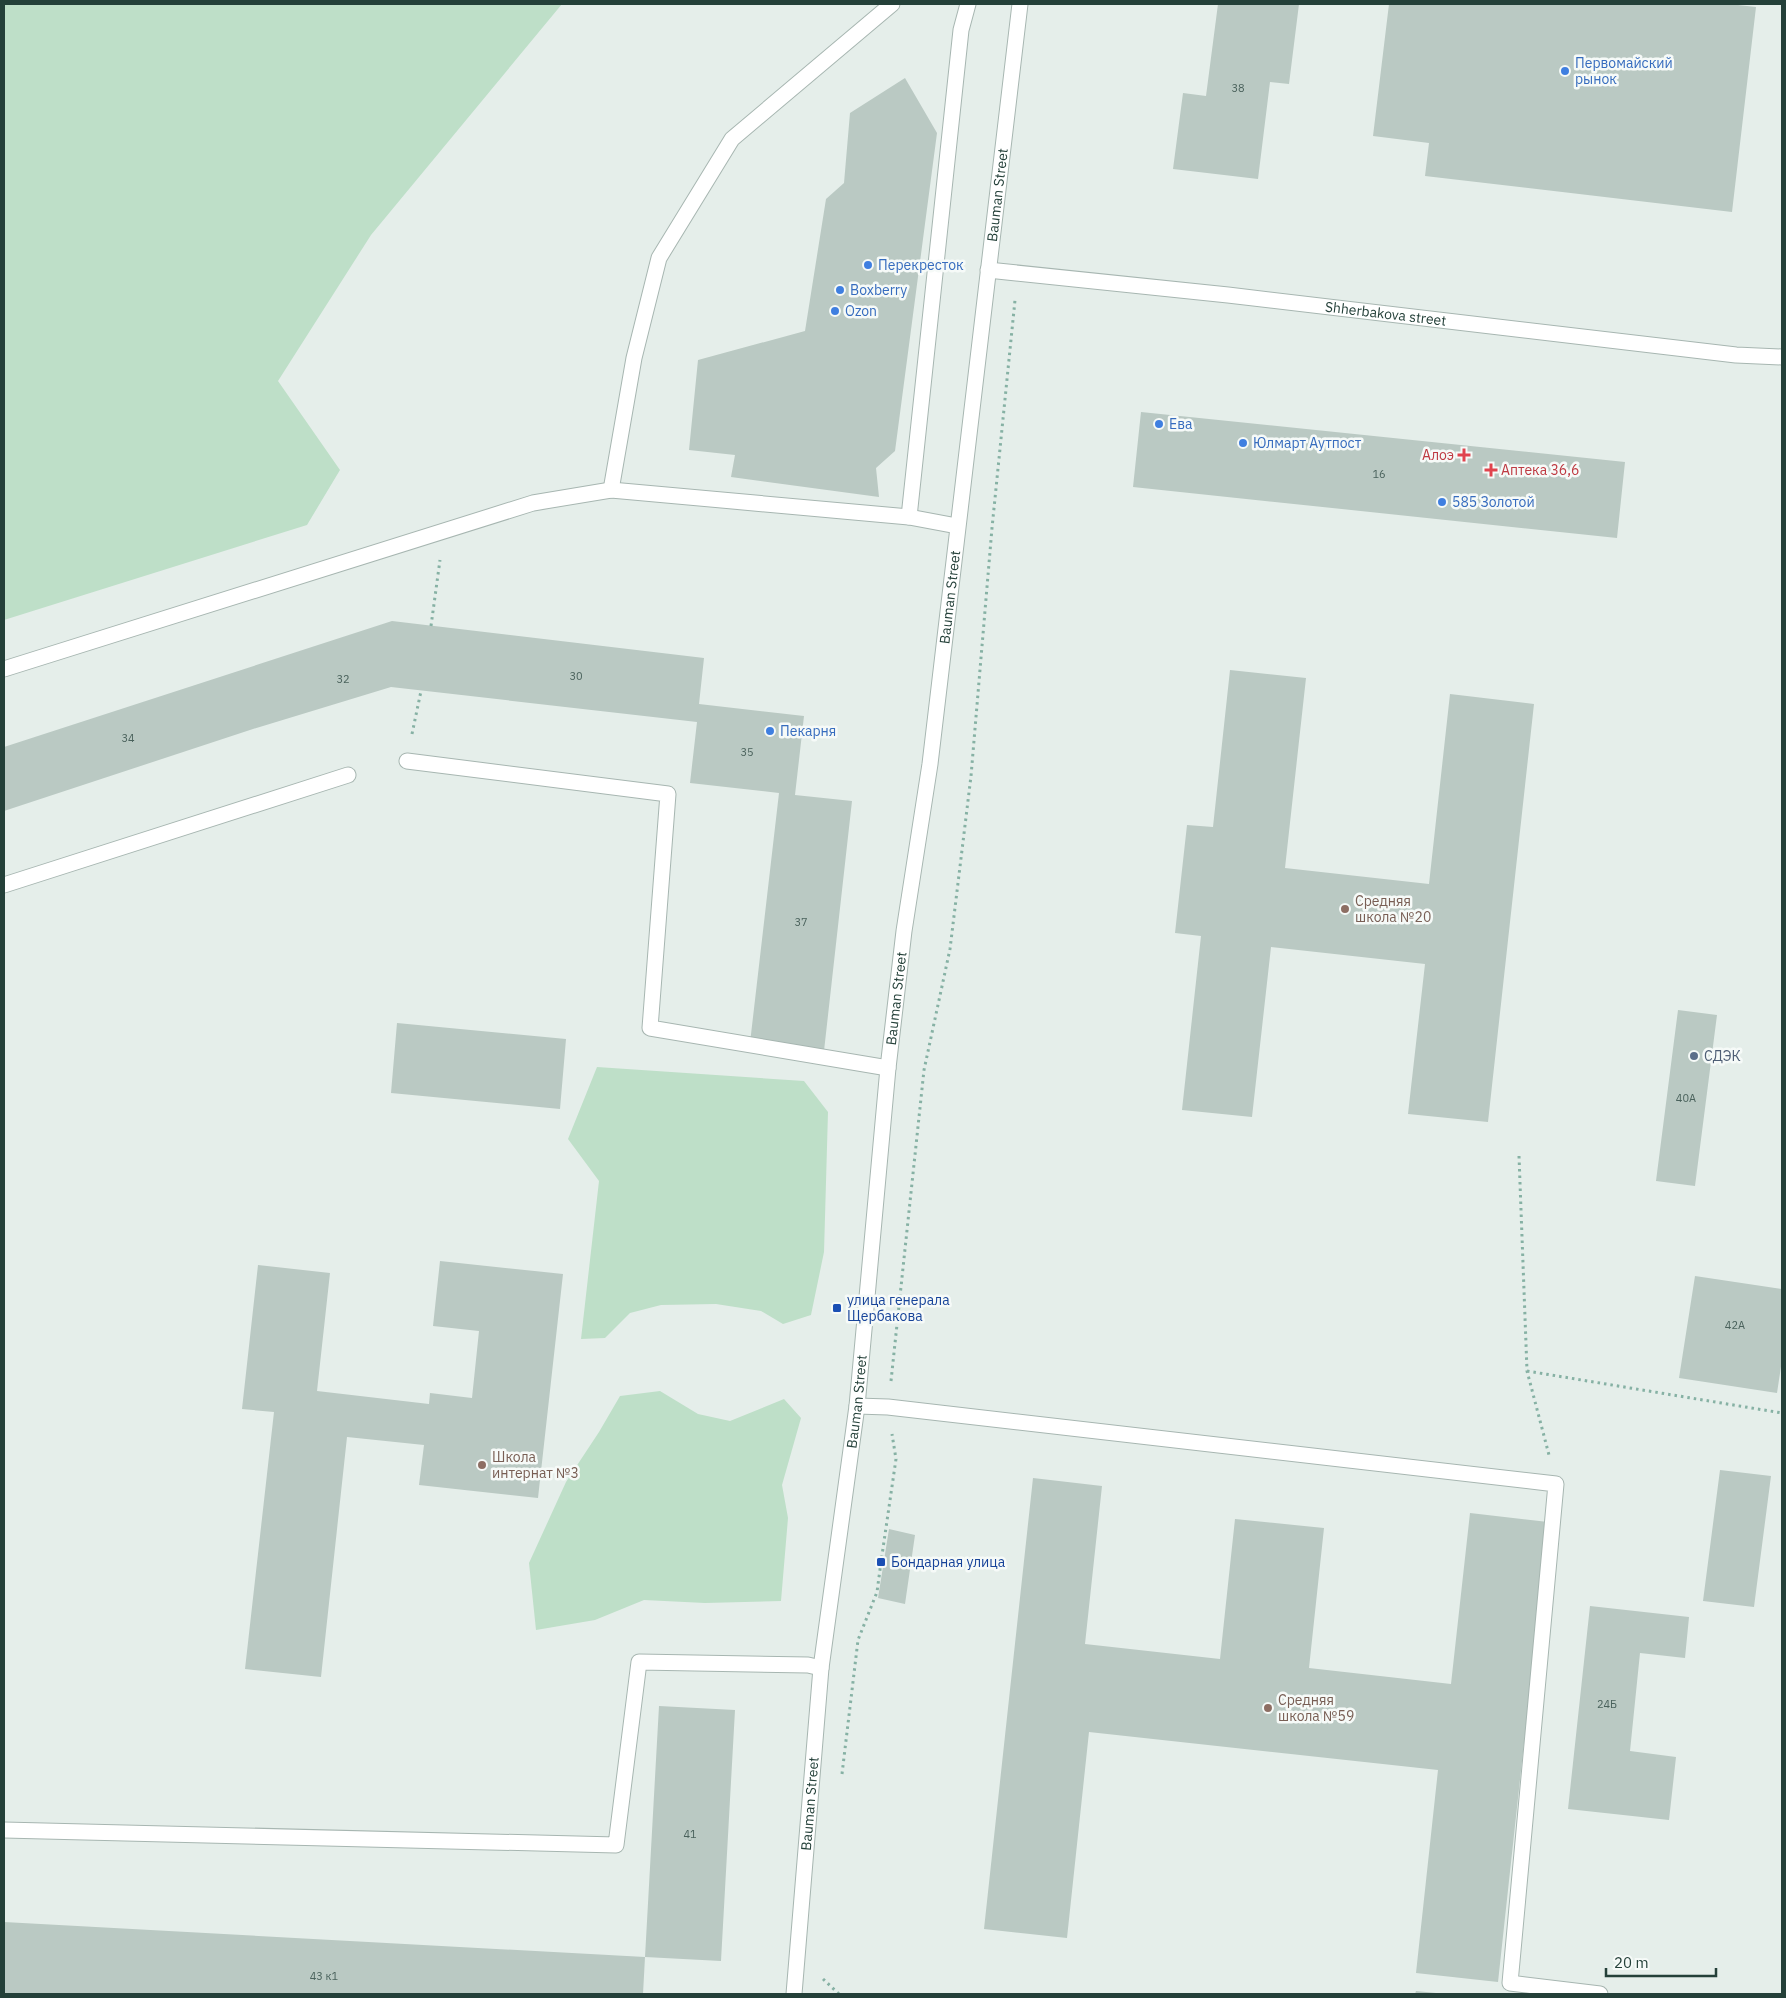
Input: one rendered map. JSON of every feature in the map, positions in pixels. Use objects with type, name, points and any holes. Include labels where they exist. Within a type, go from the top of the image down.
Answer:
[{"type":"street","points":[[611,490],[634,358],[659,258],[732,139],[892,4]]},
{"type":"street","points":[[909,518],[961,30],[968,4]]},
{"type":"street","name":"Bauman Street","points":[[794,1994],[822,1668],[857,1406],[888,1068],[904,931],[930,764],[1020,4]]},
{"type":"street","name":"Shherbakova street","points":[[988,270],[1736,354],[1782,357]]},
{"type":"street","points":[[4,669],[533,503],[611,490],[909,518],[957,526]]},
{"type":"street","points":[[407,761],[668,794],[650,1028],[888,1068]]},
{"type":"street","points":[[4,885],[348,776]]},
{"type":"street","points":[[857,1406],[888,1407],[1556,1484],[1510,1984],[1600,1994]]},
{"type":"street","points":[[4,1830],[616,1845],[639,1662],[808,1665],[822,1668]]},
{"type":"path","points":[[841,1777],[858,1640],[876,1592],[896,1459],[888,1407],[924,1070],[950,949],[971,776],[992,528],[1018,273]]},
{"type":"path","points":[[431,626],[444,530]]},
{"type":"path","points":[[407,761],[421,691]]},
{"type":"path","points":[[1519,1156],[1527,1371],[1556,1484]]},
{"type":"path","points":[[1527,1371],[1782,1413]]},
{"type":"path","points":[[817,1973],[839,1994]]},
{"type":"green space","points":[[4,4],[562,4],[371,235],[278,381],[340,470],[307,525],[4,620]]},
{"type":"green space","points":[[597,1067],[804,1081],[828,1112],[824,1252],[811,1315],[783,1324],[761,1311],[716,1304],[661,1305],[630,1313],[605,1338],[581,1339],[599,1181],[568,1139]]},
{"type":"green space","points":[[660,1391],[698,1414],[730,1421],[784,1399],[801,1418],[782,1485],[788,1518],[781,1601],[705,1603],[644,1600],[595,1620],[536,1630],[529,1563],[566,1482],[620,1396]]},
{"type":"building","points":[[1218,4],[1299,4],[1289,84],[1270,82],[1258,179],[1173,169],[1183,93],[1206,96]]},
{"type":"building","name":"Первомайский рынок","points":[[1389,4],[1729,4],[1756,7],[1732,212],[1425,176],[1429,143],[1373,136]]},
{"type":"building","name":"Перекресток","points":[[905,78],[937,133],[895,451],[876,468],[879,497],[731,477],[735,455],[689,450],[698,360],[805,331],[826,199],[844,183],[850,113]]},
{"type":"building","points":[[1141,412],[1625,462],[1617,538],[1133,487]]},
{"type":"building","points":[[392,621],[704,658],[699,704],[804,716],[795,795],[852,801],[824,1051],[750,1043],[779,793],[690,783],[697,722],[391,687],[253,729],[4,811],[4,747]]},
{"type":"building","name":"Средняя школа №20","points":[[1230,670],[1306,678],[1285,868],[1429,884],[1450,694],[1534,704],[1488,1122],[1408,1114],[1425,964],[1271,947],[1252,1117],[1182,1110],[1201,936],[1175,933],[1187,825],[1213,827]]},
{"type":"building","points":[[1678,1010],[1717,1015],[1695,1186],[1656,1181]]},
{"type":"building","points":[[397,1023],[566,1039],[560,1109],[391,1093]]},
{"type":"building","name":"Школа интернат №3","points":[[440,1261],[563,1274],[538,1498],[419,1485],[424,1445],[347,1437],[321,1677],[245,1669],[274,1412],[242,1409],[258,1265],[330,1273],[317,1391],[429,1404],[430,1393],[472,1398],[479,1331],[433,1326]]},
{"type":"building","points":[[1695,1276],[1782,1289],[1782,1360],[1777,1393],[1679,1378]]},
{"type":"building","points":[[1720,1470],[1771,1476],[1754,1607],[1703,1601]]},
{"type":"building","name":"Средняя школа №59","points":[[1033,1478],[1102,1486],[1085,1644],[1220,1659],[1235,1519],[1324,1528],[1309,1668],[1451,1684],[1470,1513],[1548,1522],[1498,1982],[1416,1973],[1438,1770],[1089,1732],[1067,1938],[984,1929]]},
{"type":"building","points":[[889,1529],[915,1535],[905,1604],[878,1598]]},
{"type":"building","points":[[1590,1606],[1689,1617],[1685,1658],[1640,1653],[1630,1751],[1676,1757],[1669,1820],[1568,1809]]},
{"type":"building","points":[[659,1706],[735,1710],[721,1961],[645,1957]]},
{"type":"building","points":[[4,1922],[645,1957],[643,1994],[4,1994]]},
{"type":"building","points":[[1416,1991],[1436,1993],[1436,1994],[1415,1994]]},
{"type":"place","name":"Первомайский рынок","points":[[1565,71]]},
{"type":"place","name":"Перекресток","points":[[868,265]]},
{"type":"place","name":"Boxberry","points":[[840,290]]},
{"type":"place","name":"Ozon","points":[[835,311]]},
{"type":"place","name":"Ева","points":[[1159,424]]},
{"type":"place","name":"Юлмарт Аутпост","points":[[1243,443]]},
{"type":"place","name":"Алоэ","points":[[1464,455]]},
{"type":"place","name":"Аптека 36,6","points":[[1491,470]]},
{"type":"place","name":"585 Золотой","points":[[1442,502]]},
{"type":"place","name":"Пекарня","points":[[770,731]]},
{"type":"place","name":"Средняя школа №20","points":[[1345,909]]},
{"type":"place","name":"СДЭК","points":[[1694,1056]]},
{"type":"place","name":"улица генерала Щербакова","points":[[837,1308]]},
{"type":"place","name":"Школа интернат №3","points":[[482,1465]]},
{"type":"place","name":"Бондарная улица","points":[[881,1562]]},
{"type":"place","name":"Средняя школа №59","points":[[1268,1708]]}]
